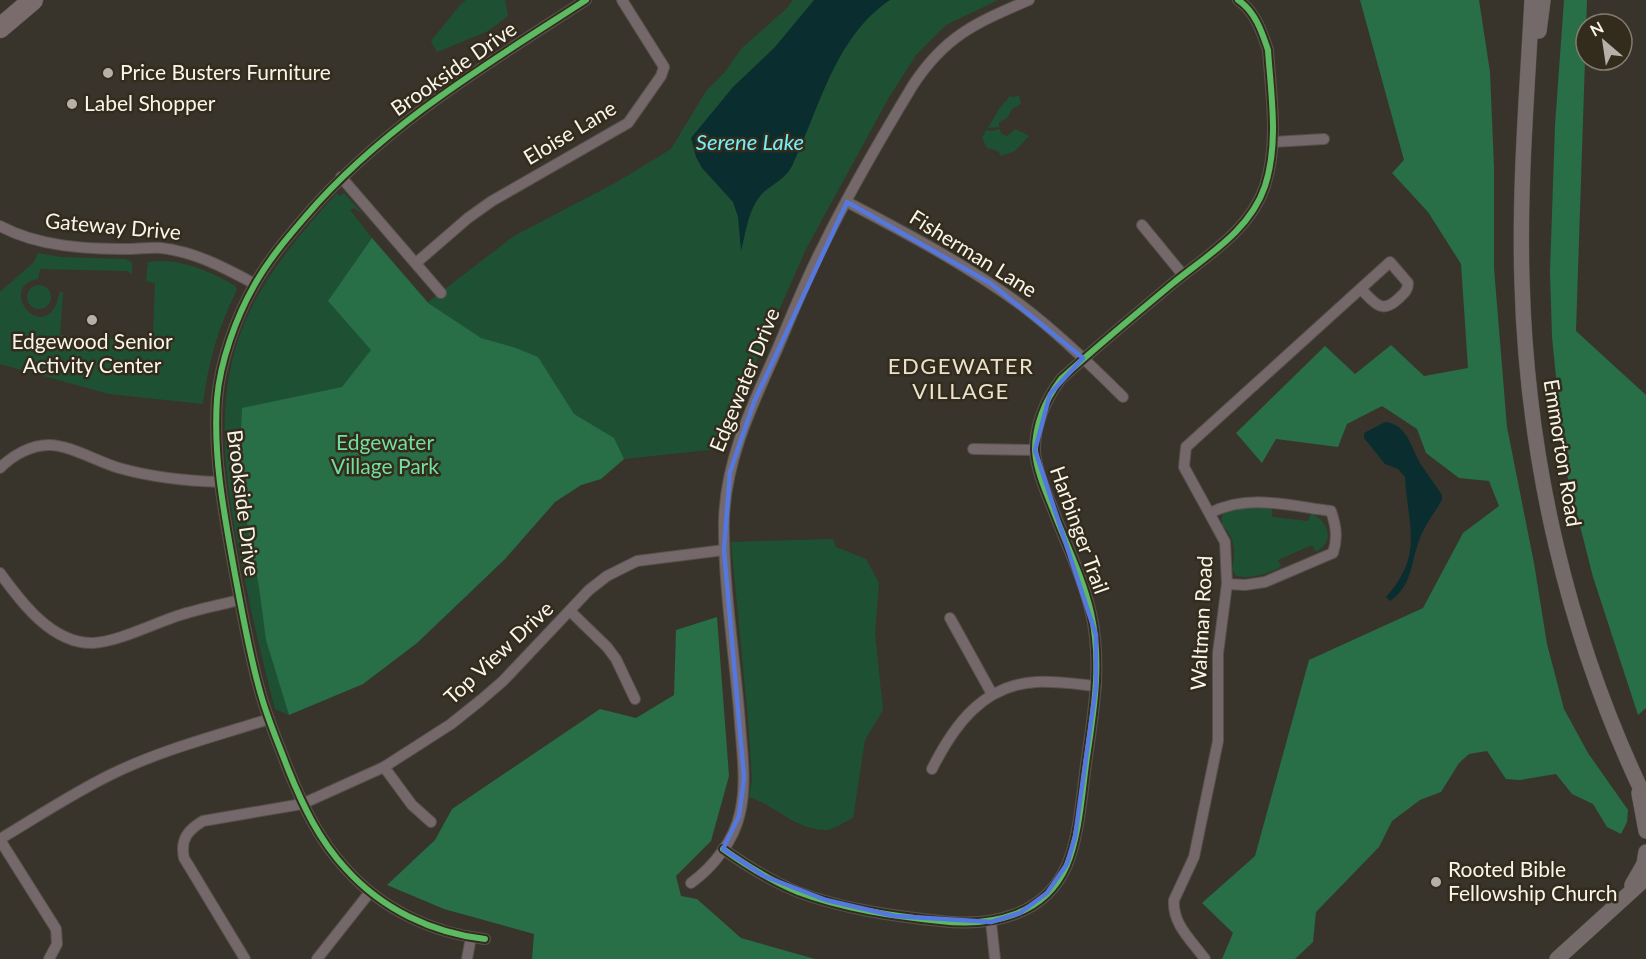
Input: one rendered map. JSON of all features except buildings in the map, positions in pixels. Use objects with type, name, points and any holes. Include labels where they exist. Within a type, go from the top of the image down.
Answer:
[{"type":"highway","points":[[0,28],[33,0]]},
{"type":"main road","name":"Emmorton Road","points":[[1532,0],[1521,219],[1522,281],[1530,387],[1537,440],[1556,546],[1574,612],[1599,689],[1642,791],[1646,831]]},
{"type":"main road","name":"Emmorton Road","points":[[1527,96],[1543,0]]},
{"type":"main road","points":[[1623,899],[1638,877],[1646,852]]},
{"type":"main road","points":[[1557,959],[1646,878]]},
{"type":"main road","points":[[1623,899],[1646,894]]},
{"type":"street","name":"Brookside Drive","points":[[302,804],[260,693],[240,600],[220,482],[216,432],[217,396],[224,358],[255,284],[284,241],[341,177],[405,122],[462,81],[586,0]]},
{"type":"street","name":"Eloise Lane","points":[[416,263],[445,236],[492,201],[632,119],[662,76],[664,67],[622,0]]},
{"type":"street","name":"Edgewater Drive","points":[[691,883],[702,875],[723,849],[740,816],[744,778],[737,676],[723,550],[724,505],[739,438],[822,248],[901,105],[932,58],[959,34],[978,22],[1029,0]]},
{"type":"street","name":"Harbinger Trail","points":[[723,849],[764,876],[799,892],[895,916],[954,923],[992,922],[1020,913],[1034,904],[1057,882],[1067,864],[1075,837],[1096,686],[1097,655],[1086,593],[1044,488],[1035,450],[1044,407],[1061,379],[1083,358],[1221,246],[1256,207],[1264,187],[1273,142],[1268,50],[1264,36],[1247,2]]},
{"type":"street","points":[[1273,142],[1324,139]]},
{"type":"street","points":[[341,177],[441,293]]},
{"type":"street","name":"Fisherman Lane","points":[[847,202],[923,243],[990,283],[1023,306],[1083,358],[1123,397]]},
{"type":"street","points":[[1142,225],[1183,275]]},
{"type":"street","name":"Gateway Drive","points":[[0,226],[47,243],[102,248],[161,248],[201,257],[255,284]]},
{"type":"street","name":"Waltman Road","points":[[1204,959],[1178,923],[1173,907],[1194,857],[1218,741],[1218,653],[1227,584],[1225,542],[1184,467],[1186,447],[1390,262],[1408,283],[1407,291],[1390,306],[1384,307],[1377,305],[1361,289]]},
{"type":"street","points":[[0,468],[27,449],[52,445],[121,468],[195,481],[220,482]]},
{"type":"street","points":[[973,449],[1035,450]]},
{"type":"street","points":[[1210,513],[1234,503],[1251,501],[1331,511],[1335,523],[1337,541],[1333,554],[1265,582],[1245,585],[1227,584]]},
{"type":"street","name":"Top View Drive","points":[[245,959],[187,864],[182,848],[183,841],[191,829],[203,821],[302,804],[384,767],[451,724],[474,706],[503,681],[571,612],[589,590],[622,567],[653,558],[723,550]]},
{"type":"street","points":[[0,573],[21,603],[54,630],[76,641],[93,643],[113,639],[177,615],[240,600]]},
{"type":"street","points":[[571,612],[616,659],[635,699]]},
{"type":"street","points":[[950,618],[992,694]]},
{"type":"street","points":[[932,769],[950,735],[962,720],[973,708],[992,694],[1033,682],[1096,686]]},
{"type":"street","points":[[49,959],[57,944],[56,929],[0,839],[79,791],[121,770],[269,719]]},
{"type":"street","points":[[384,767],[412,805],[431,822]]},
{"type":"street","points":[[302,804],[315,829],[334,855],[370,892],[416,921],[471,938],[485,939]]},
{"type":"street","points":[[317,959],[370,892]]},
{"type":"street","points":[[992,922],[995,959]]},
{"type":"street","points":[[467,959],[471,938]]},
{"type":"highlighted area","points":[[847,202],[990,283],[1083,358],[1050,394],[1035,450],[1096,635],[1096,686],[1075,837],[1067,864],[1047,893],[1020,913],[991,922],[895,916],[826,900],[764,876],[723,849],[739,816],[744,778],[724,550],[730,472],[754,402]]},
{"type":"green space","points":[[466,0],[505,0],[508,16],[488,31],[437,52],[431,41]]},
{"type":"green space","name":"Edgewater Village Park","points":[[793,0],[998,0],[946,25],[916,55],[888,99],[806,249],[718,449],[624,459],[601,479],[581,485],[555,502],[505,559],[417,643],[363,684],[289,715],[275,709],[235,532],[227,470],[225,409],[235,349],[246,319],[275,268],[337,193],[340,196],[344,193],[363,214],[354,208],[350,210],[428,302],[514,236],[617,182],[671,149],[706,91],[724,73],[742,48]]},
{"type":"green space","points":[[1360,0],[1479,0],[1490,72],[1494,167],[1494,268],[1507,427],[1534,563],[1547,644],[1564,709],[1588,753],[1628,810],[1627,822],[1621,834],[1607,827],[1593,804],[1572,794],[1556,774],[1520,780],[1506,779],[1487,751],[1469,754],[1459,763],[1441,792],[1420,800],[1392,821],[1379,847],[1316,912],[1313,942],[1295,959],[1222,959],[1233,933],[1202,903],[1255,856],[1309,660],[1423,608],[1463,533],[1499,506],[1489,481],[1459,478],[1426,453],[1417,429],[1382,406],[1347,424],[1338,447],[1276,439],[1262,463],[1236,433],[1325,346],[1355,374],[1391,345],[1424,376],[1468,368],[1461,264],[1428,212],[1392,173],[1404,160]]},
{"type":"green space","points":[[1564,0],[1587,0],[1587,12],[1574,12],[1574,72],[1585,72],[1576,331],[1646,395],[1646,708],[1638,715],[1593,577],[1565,467],[1552,337],[1550,272],[1555,125]]},
{"type":"green space","points":[[1010,96],[1019,96],[1021,104],[1012,109],[1007,118],[999,122],[999,127],[988,128],[999,109]]},
{"type":"green space","points":[[999,129],[1007,136],[1015,129],[1029,136],[1015,151],[1001,156],[998,151],[987,148],[982,138],[986,130]]},
{"type":"green space","points":[[372,238],[428,303],[481,338],[538,357],[574,414],[614,438],[624,459],[601,479],[581,485],[555,502],[505,559],[417,643],[363,684],[289,715],[266,640],[259,587],[239,480],[242,408],[342,387],[371,350],[328,301]]},
{"type":"green space","points":[[38,253],[61,257],[125,259],[132,262],[132,274],[127,271],[40,269],[38,279],[27,283],[22,290],[21,298],[24,306],[37,317],[45,316],[53,310],[60,292],[63,292],[60,335],[77,337],[77,348],[108,348],[108,339],[129,339],[130,336],[133,338],[133,345],[145,345],[145,336],[153,335],[155,283],[146,281],[148,262],[182,263],[193,266],[235,286],[237,290],[224,318],[215,346],[203,404],[109,394],[0,364],[0,292],[34,262]]},
{"type":"green space","points":[[39,285],[48,288],[51,297],[48,306],[39,309],[30,306],[27,297],[30,288]]},
{"type":"green space","points":[[1248,506],[1272,509],[1272,517],[1308,521],[1311,513],[1325,526],[1328,537],[1326,542],[1316,552],[1312,545],[1278,560],[1281,566],[1269,572],[1253,576],[1236,576],[1232,569],[1234,557],[1232,540],[1222,525],[1222,516],[1224,511]]},
{"type":"green space","points":[[833,539],[836,547],[866,559],[879,583],[875,633],[883,710],[865,740],[853,818],[827,830],[806,827],[749,797],[752,780],[748,719],[731,542]]},
{"type":"green space","points":[[717,617],[729,776],[711,841],[676,876],[681,896],[697,899],[741,938],[815,959],[532,959],[534,934],[444,909],[387,885],[435,840],[452,809],[600,709],[636,718],[674,695],[676,630]]},
{"type":"water","name":"Serene Lake","points":[[814,0],[890,0],[871,15],[842,53],[790,170],[761,195],[753,208],[741,251],[738,217],[733,202],[702,168],[696,157],[691,138],[733,87],[775,47]]},
{"type":"water","points":[[1385,422],[1398,427],[1403,432],[1420,463],[1442,495],[1442,500],[1420,538],[1407,580],[1398,595],[1390,601],[1386,597],[1398,582],[1405,567],[1410,554],[1411,540],[1405,477],[1398,469],[1385,464],[1364,438],[1364,433]]},
{"type":"cycle path","points":[[485,939],[427,925],[375,896],[336,858],[306,809],[267,714],[249,648],[220,485],[217,399],[225,355],[235,325],[260,275],[286,240],[336,183],[369,153],[438,98],[474,72],[586,0]]},
{"type":"cycle path","points":[[723,849],[769,878],[815,898],[868,911],[940,921],[978,922],[1014,914],[1031,907],[1057,882],[1067,865],[1078,826],[1094,703],[1096,649],[1091,613],[1083,586],[1039,472],[1035,450],[1039,421],[1046,403],[1061,379],[1226,241],[1249,216],[1258,202],[1265,186],[1272,153],[1273,119],[1268,50],[1253,16],[1238,0]]},
{"type":"place","name":"Price Busters Furniture","points":[[108,73]]},
{"type":"place","name":"Label Shopper","points":[[72,104]]},
{"type":"place","name":"Edgewood Senior Activity Center","points":[[92,320]]},
{"type":"place","name":"Rooted Bible Fellowship Church","points":[[1436,882]]},
{"type":"district","name":"EDGEWATER VILLAGE","points":[[961,378]]}]
